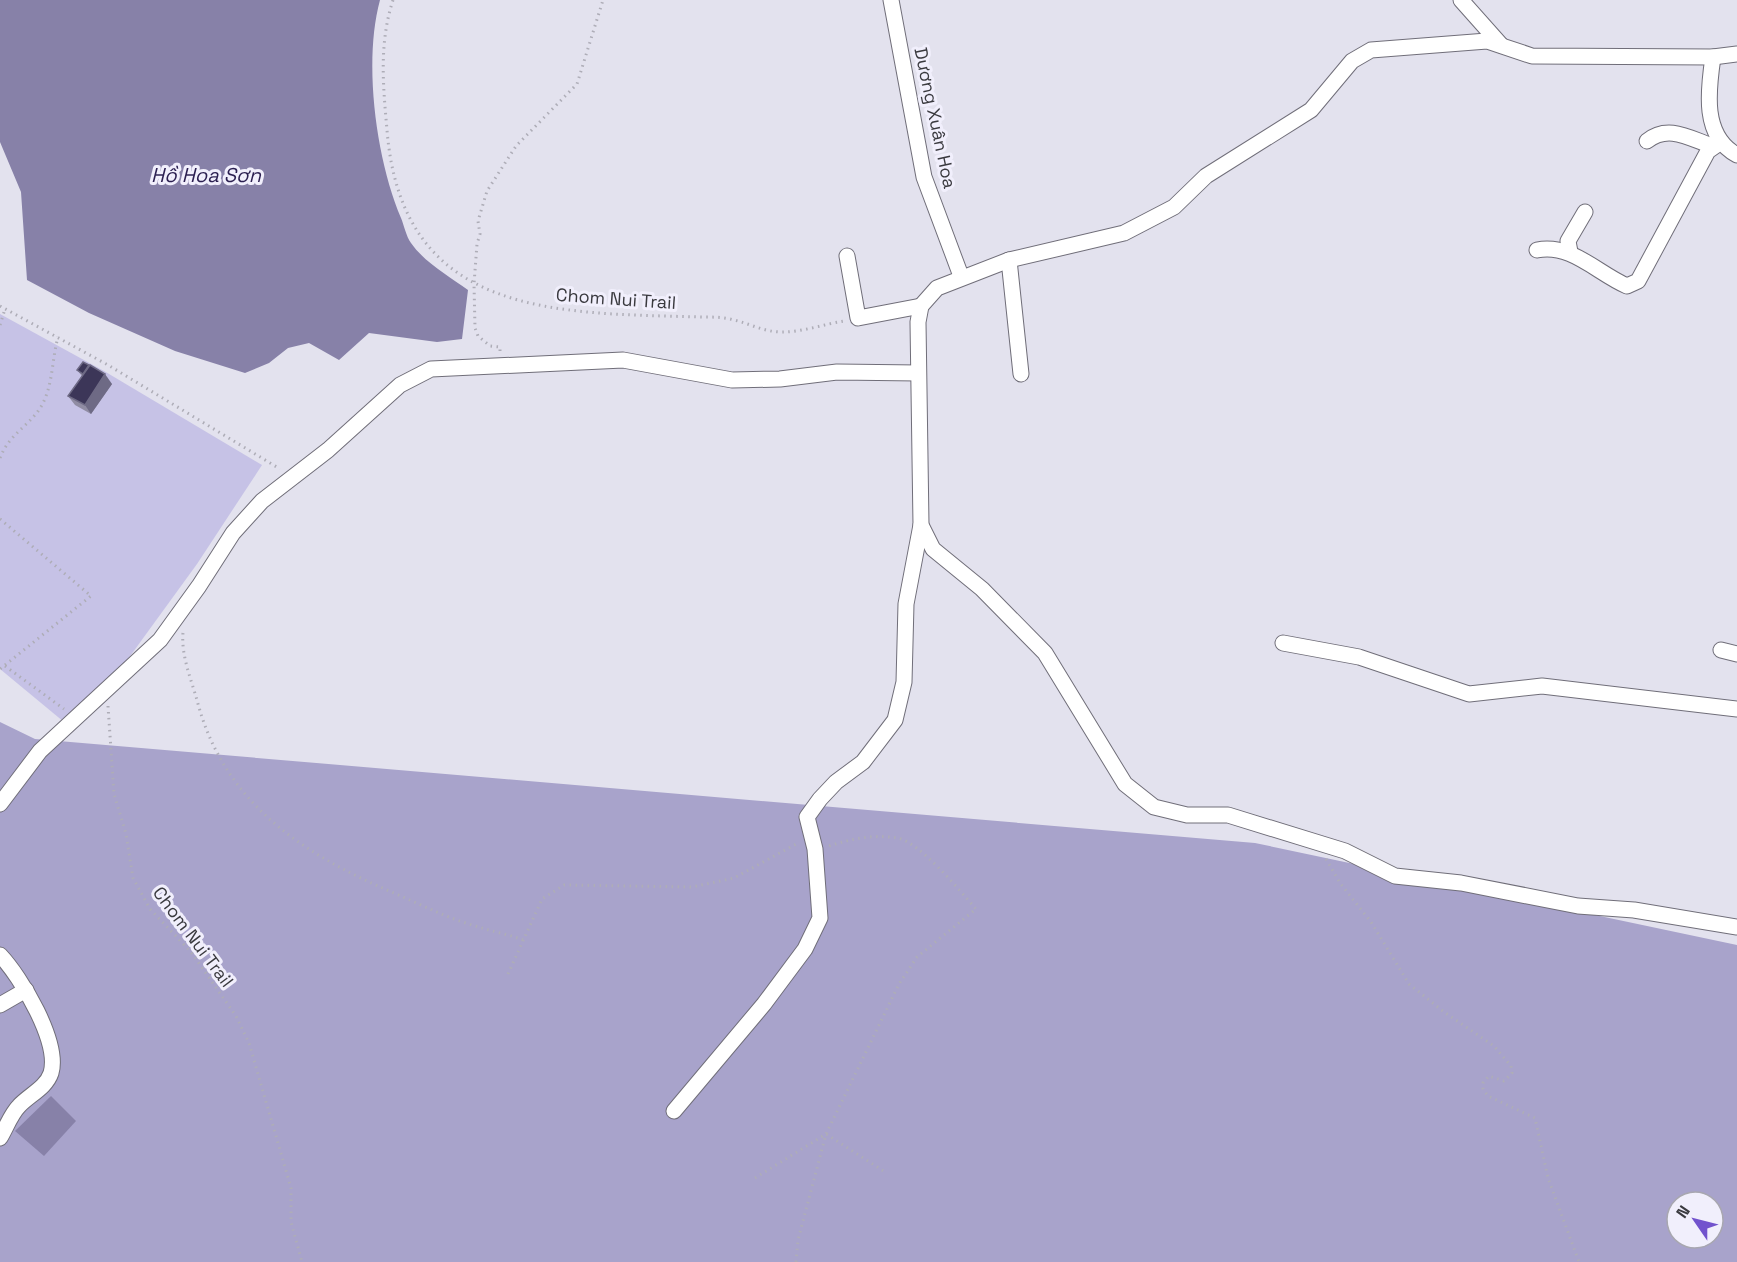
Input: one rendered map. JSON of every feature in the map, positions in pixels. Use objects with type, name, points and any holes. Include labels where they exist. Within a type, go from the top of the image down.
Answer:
[{"type":"street","name":"Dương Xuân Hoa","points":[[891,0],[924,177],[961,276]]},
{"type":"street","points":[[1461,0],[1505,49]]},
{"type":"street","points":[[674,1111],[764,1004],[806,949],[820,918],[813,843],[807,817],[820,799],[862,762],[895,720],[904,682],[906,604],[921,525],[918,322],[921,306],[937,288],[961,276],[1009,260],[1124,233],[1174,207],[1206,176],[1311,110],[1352,61],[1371,50],[1487,41],[1505,49],[1532,56],[1713,57],[1737,54]]},
{"type":"street","points":[[1537,250],[1553,247],[1570,252],[1597,272],[1627,286],[1638,281],[1716,144],[1708,95],[1713,57]]},
{"type":"street","points":[[1647,141],[1659,132],[1667,132],[1716,144],[1737,155]]},
{"type":"street","points":[[1570,252],[1568,241],[1585,212]]},
{"type":"street","points":[[847,256],[858,318],[921,306]]},
{"type":"street","points":[[1009,260],[1021,374]]},
{"type":"street","points":[[0,804],[40,751],[160,640],[233,533],[262,501],[295,478],[400,385],[431,369],[623,360],[732,380],[780,379],[837,372],[918,373]]},
{"type":"street","points":[[921,525],[933,549],[982,589],[1045,653],[1125,784],[1138,798],[1154,807],[1187,815],[1228,815],[1330,846],[1395,876],[1461,882],[1578,906],[1634,910],[1737,927]]},
{"type":"street","points":[[1283,643],[1359,657],[1469,694],[1542,686],[1737,710]]},
{"type":"street","points":[[1721,650],[1737,654]]},
{"type":"street","points":[[0,955],[26,990],[42,1024],[50,1051],[51,1072],[40,1089],[18,1107],[0,1138]]},
{"type":"street","points":[[0,1005],[26,990]]},
{"type":"path","name":"Chom Nui Trail","points":[[393,0],[385,25],[382,65],[389,151],[402,198],[410,219],[434,254],[474,284],[513,299],[558,310],[722,318],[760,330],[783,332],[858,318]]},
{"type":"path","points":[[501,365],[500,347],[490,346],[478,336],[475,328],[474,284],[480,234],[478,221],[487,192],[516,146],[578,84],[603,0]]},
{"type":"path","points":[[0,306],[58,337],[295,478]]},
{"type":"path","points":[[0,325],[5,309]]},
{"type":"path","points":[[0,458],[5,445],[36,415],[44,402],[50,385],[58,337]]},
{"type":"path","points":[[0,519],[91,596],[0,669]]},
{"type":"path","points":[[184,625],[182,646],[201,717],[215,754],[237,787],[261,814],[319,856],[360,880],[434,912],[523,939]]},
{"type":"path","points":[[5,666],[35,690],[77,718]]},
{"type":"path","name":"Chom Nui Trail","points":[[104,692],[111,718],[110,749],[114,794],[126,834],[133,878],[150,909],[191,952],[236,1016],[249,1043],[291,1188],[291,1222],[302,1262]]},
{"type":"path","points":[[508,974],[542,899],[564,885],[692,887],[734,878],[813,843],[858,837],[899,838],[924,854],[976,909],[917,957],[899,984],[826,1134],[798,1240],[796,1262]]},
{"type":"path","points":[[1330,846],[1325,859],[1329,868],[1371,922],[1409,984],[1444,1012],[1494,1046],[1511,1066],[1512,1073],[1504,1081],[1489,1076],[1483,1083],[1483,1089],[1488,1096],[1535,1118],[1548,1178],[1579,1262]]},
{"type":"path","points":[[826,1134],[885,1172]]},
{"type":"path","points":[[755,1178],[826,1134]]},
{"type":"shaded area","points":[[0,314],[104,371],[262,465],[197,564],[104,692],[64,722],[0,669]]},
{"type":"shaded area","points":[[0,722],[35,739],[1255,843],[1737,945],[1737,1262],[0,1262]]},
{"type":"water","name":"Hồ Hoa Sơn","points":[[0,0],[380,0],[375,25],[373,81],[379,139],[385,168],[392,194],[411,243],[430,263],[468,290],[462,339],[437,342],[369,333],[339,360],[309,343],[288,348],[269,363],[245,373],[175,351],[89,313],[27,280],[21,192],[0,142]]},
{"type":"water","points":[[51,1096],[76,1121],[44,1156],[15,1131]]},
{"type":"building","points":[[83,362],[89,365],[83,374],[77,370]]},
{"type":"building","points":[[90,365],[105,374],[85,405],[68,396]]}]
